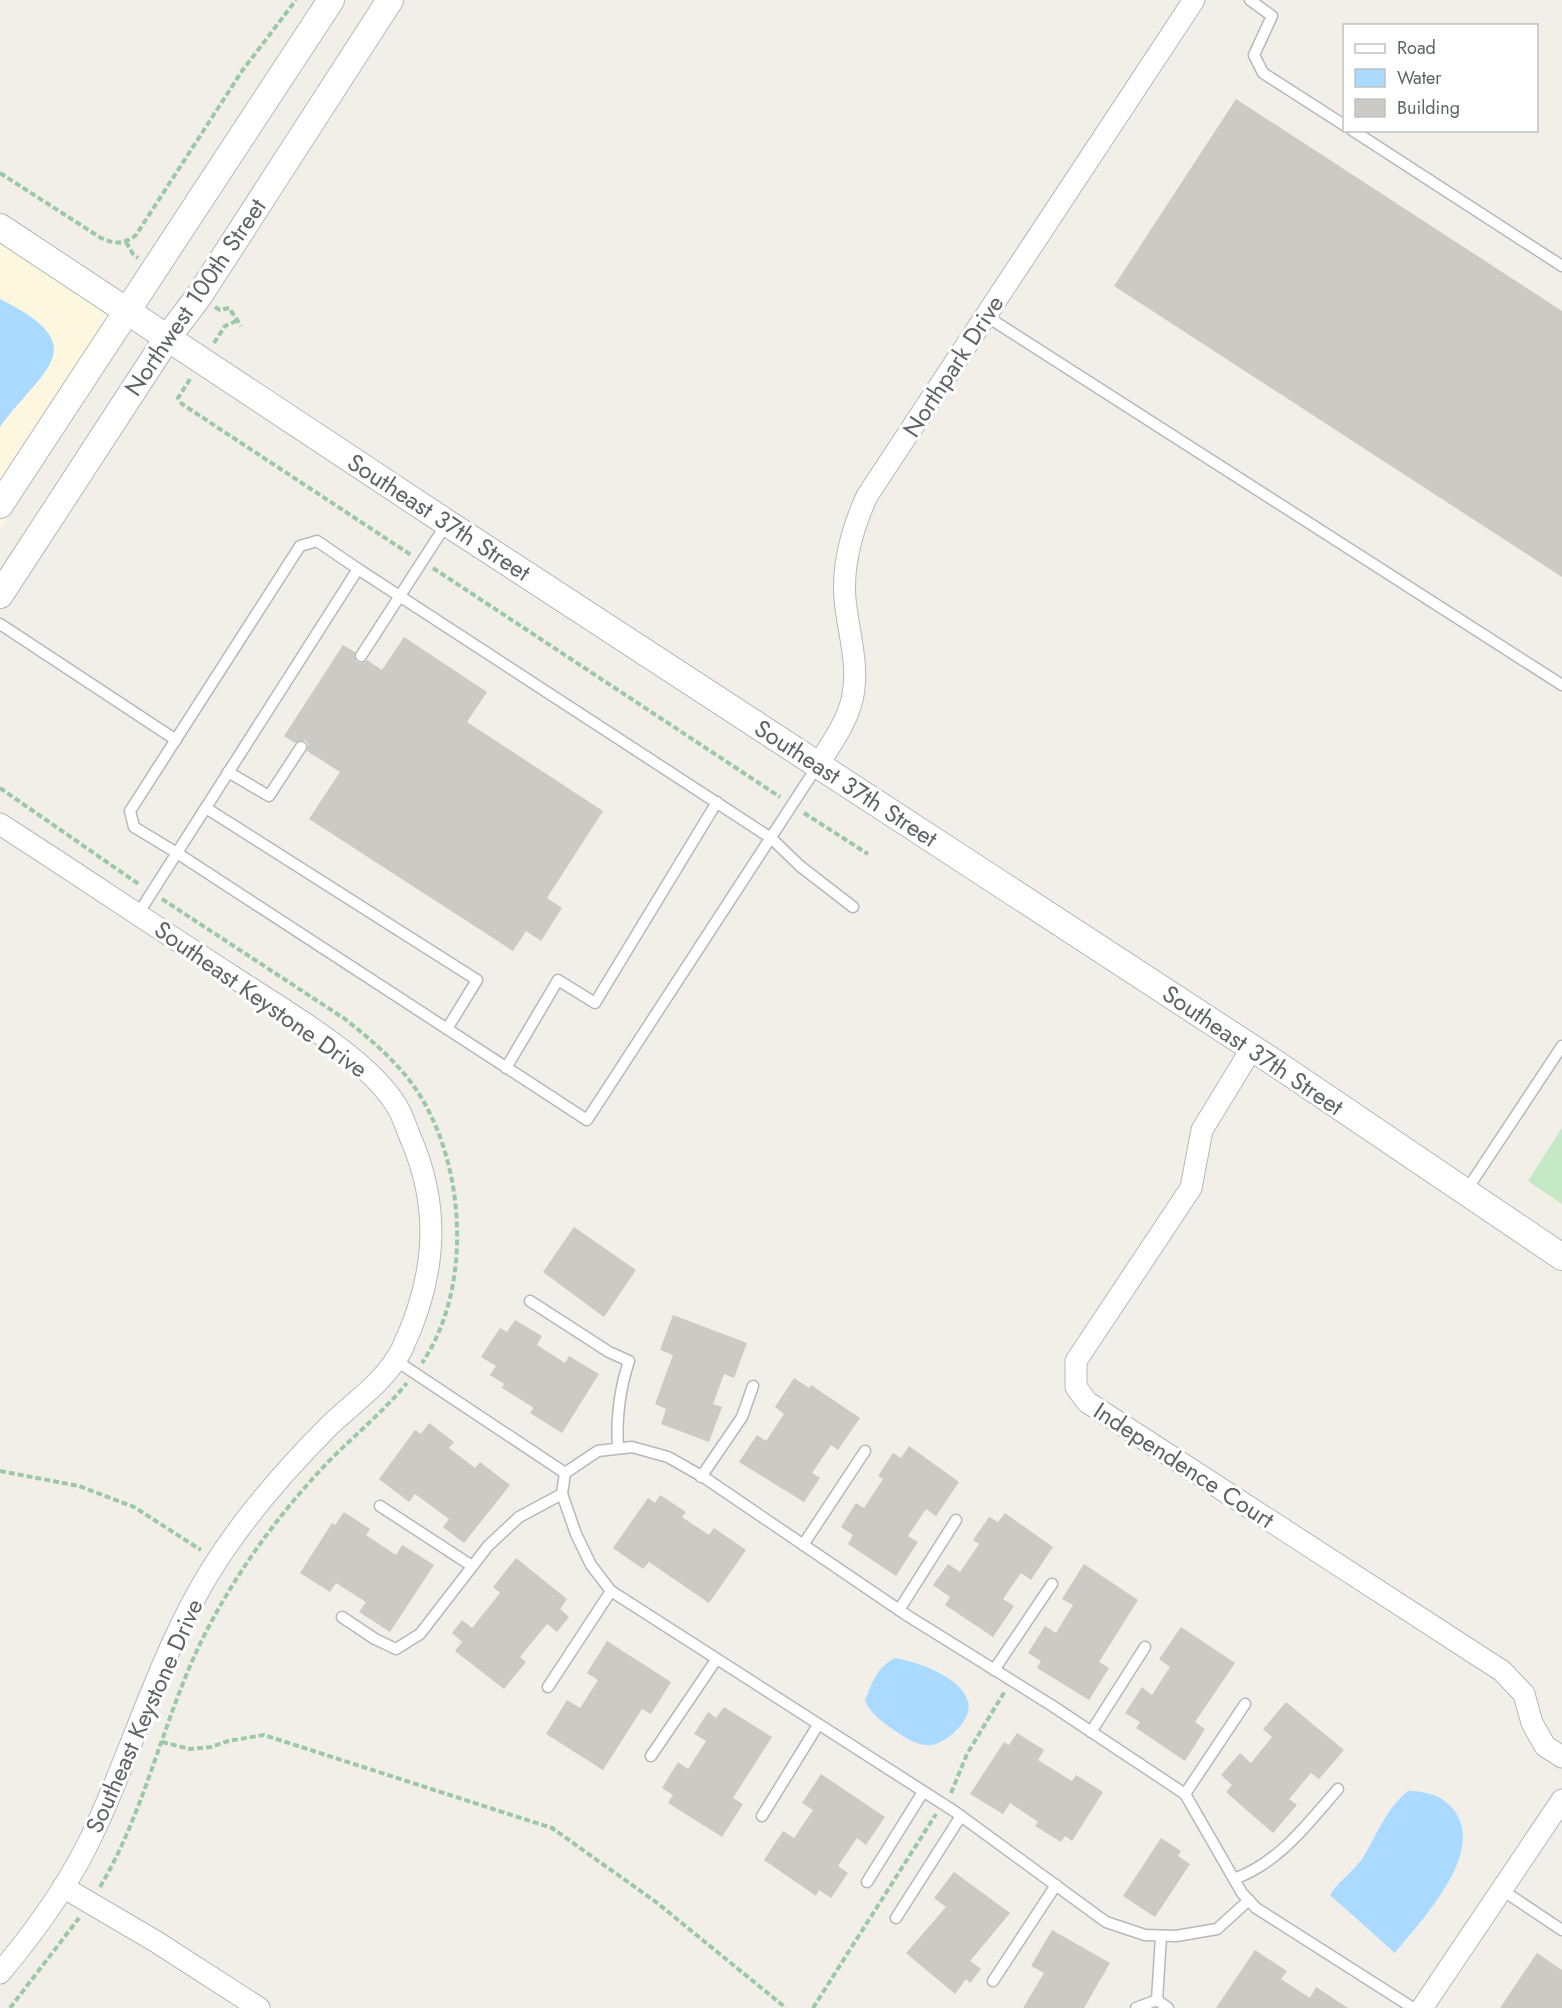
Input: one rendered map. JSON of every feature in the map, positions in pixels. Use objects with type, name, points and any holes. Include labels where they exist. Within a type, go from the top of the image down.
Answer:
[{"type":"street","name":"Northwest 100th Street","points":[[0,505],[129,312],[155,268],[331,0]]},
{"type":"street","name":"Northwest 100th Street","points":[[0,595],[168,337],[199,296],[390,0]]},
{"type":"street","name":"Northpark Drive","points":[[818,765],[846,720],[853,698],[854,648],[844,595],[853,527],[867,496],[1194,0]]},
{"type":"street","name":"Southeast 37th Street","points":[[0,227],[447,523],[1252,1048],[1562,1257]]},
{"type":"street","name":"Southeast Keystone Drive","points":[[0,824],[295,1018],[369,1072],[397,1106],[417,1152],[428,1191],[433,1226],[423,1294],[395,1360],[365,1395],[332,1423],[265,1496],[217,1560],[167,1649],[93,1833],[63,1887],[25,1943],[0,1973]]},
{"type":"street","name":"Independence Court","points":[[1252,1048],[1202,1130],[1191,1188],[1076,1361],[1076,1387],[1087,1402],[1502,1671],[1524,1694],[1532,1723],[1545,1746],[1562,1757]]},
{"type":"street","points":[[1422,2008],[1562,1800]]},
{"type":"street","points":[[63,1887],[155,1941],[259,2008]]},
{"type":"lane","points":[[1250,0],[1272,16],[1254,56],[1263,73],[1343,124]]},
{"type":"lane","points":[[1355,132],[1562,266]]},
{"type":"lane","points":[[986,316],[1562,685]]},
{"type":"lane","points":[[361,656],[447,523]]},
{"type":"lane","points":[[818,765],[771,838],[587,1120],[134,827],[130,811],[300,546],[318,541],[771,838],[800,866],[853,907]]},
{"type":"lane","points":[[138,914],[358,569]]},
{"type":"lane","points":[[0,624],[176,740]]},
{"type":"lane","points":[[228,772],[269,796],[301,747]]},
{"type":"lane","points":[[506,1068],[558,980],[594,1003],[717,802]]},
{"type":"lane","points":[[206,808],[477,980],[447,1029]]},
{"type":"lane","points":[[1465,1193],[1562,1046]]},
{"type":"lane","points":[[530,1301],[609,1352],[629,1361],[620,1391],[616,1417],[618,1448]]},
{"type":"lane","points":[[395,1360],[565,1473]]},
{"type":"lane","points":[[701,1477],[742,1417],[753,1386]]},
{"type":"lane","points":[[1249,1900],[1217,1929],[1176,1936],[1145,1935],[1106,1922],[961,1816],[611,1591],[591,1565],[562,1494],[565,1473],[598,1451],[632,1446],[668,1457],[701,1477],[899,1611],[1012,1681],[1185,1794],[1234,1879],[1256,1908],[1413,2008]]},
{"type":"lane","points":[[803,1545],[865,1451]]},
{"type":"lane","points":[[342,1617],[375,1639],[396,1649],[420,1634],[488,1546],[519,1517],[562,1494]]},
{"type":"lane","points":[[380,1506],[472,1566]]},
{"type":"lane","points":[[899,1611],[956,1520]]},
{"type":"lane","points":[[994,1670],[1052,1584]]},
{"type":"lane","points":[[548,1687],[611,1591]]},
{"type":"lane","points":[[1091,1732],[1144,1647]]},
{"type":"lane","points":[[651,1756],[716,1660]]},
{"type":"lane","points":[[1185,1794],[1245,1704]]},
{"type":"lane","points":[[762,1816],[818,1725]]},
{"type":"lane","points":[[1234,1879],[1257,1871],[1283,1851],[1338,1789]]},
{"type":"lane","points":[[867,1882],[923,1792]]},
{"type":"lane","points":[[896,1918],[961,1816]]},
{"type":"lane","points":[[993,1980],[1056,1885]]},
{"type":"lane","points":[[1502,1890],[1562,1930]]},
{"type":"lane","points":[[1157,2000],[1161,1936]]},
{"type":"lane","points":[[1136,2008],[1157,2000]]},
{"type":"lane","points":[[1157,2000],[1168,2008]]},
{"type":"path","points":[[0,173],[100,238],[114,244],[126,242],[136,235],[242,71],[296,0]]},
{"type":"path","points":[[126,242],[133,254]]},
{"type":"path","points":[[202,361],[225,326],[236,321],[241,326]]},
{"type":"path","points":[[178,398],[182,404],[421,562],[587,668],[868,854]]},
{"type":"path","points":[[0,788],[87,851],[345,1019],[373,1041],[414,1087],[432,1117],[453,1182],[457,1214],[457,1247],[444,1317],[428,1353],[380,1415],[330,1460],[305,1488],[268,1533],[239,1575],[192,1662],[143,1799],[125,1839],[90,1904],[10,2008]]},
{"type":"path","points":[[0,1471],[79,1486],[134,1507],[239,1575]]},
{"type":"path","points":[[813,2008],[954,1788],[967,1754],[1012,1681]]},
{"type":"path","points":[[162,1742],[190,1749],[264,1735],[552,1828],[656,1902],[786,2008]]},
{"type":"shaded area","points":[[0,242],[97,306],[109,319],[117,343],[115,353],[100,377],[0,529]]},
{"type":"green space","points":[[1562,1128],[1562,1204],[1528,1181]]},
{"type":"water","points":[[0,299],[29,316],[47,331],[54,345],[52,359],[44,373],[0,427]]},
{"type":"water","points":[[895,1658],[938,1672],[957,1685],[964,1693],[969,1709],[963,1722],[952,1735],[932,1745],[912,1741],[881,1721],[868,1706],[865,1701],[876,1676]]},
{"type":"water","points":[[1408,1791],[1432,1795],[1449,1804],[1462,1826],[1462,1845],[1457,1865],[1447,1885],[1395,1953],[1330,1895],[1364,1856],[1388,1813]]},
{"type":"building","points":[[1236,99],[1562,311],[1562,577],[1114,286]]},
{"type":"building","points":[[404,637],[487,692],[467,722],[603,811],[547,898],[562,908],[541,941],[526,931],[513,951],[309,819],[340,772],[307,751],[308,744],[305,740],[295,743],[284,736],[343,645],[355,652],[356,662],[361,663],[367,660],[382,670]]},
{"type":"building","points":[[574,1227],[636,1270],[604,1317],[543,1272]]},
{"type":"building","points":[[673,1315],[747,1343],[734,1378],[724,1374],[713,1404],[722,1407],[709,1442],[661,1424],[666,1409],[655,1404],[673,1355],[660,1350]]},
{"type":"building","points":[[515,1320],[542,1336],[537,1345],[565,1363],[569,1356],[599,1374],[562,1433],[530,1413],[534,1408],[502,1388],[504,1384],[490,1375],[496,1366],[481,1357],[500,1328],[507,1332]]},
{"type":"building","points":[[794,1378],[809,1388],[811,1385],[860,1418],[838,1450],[831,1445],[812,1473],[820,1478],[804,1502],[739,1462],[757,1435],[766,1441],[784,1414],[775,1407]]},
{"type":"building","points":[[429,1423],[454,1442],[449,1448],[475,1468],[480,1462],[510,1485],[464,1543],[443,1527],[449,1519],[415,1494],[409,1502],[379,1479],[415,1430],[421,1434]]},
{"type":"building","points":[[909,1446],[959,1482],[936,1516],[926,1509],[908,1536],[918,1542],[896,1576],[848,1544],[853,1535],[841,1527],[856,1503],[864,1508],[883,1479],[878,1476],[893,1453],[901,1458]]},
{"type":"building","points":[[660,1495],[686,1512],[682,1517],[709,1535],[714,1528],[746,1550],[709,1603],[649,1562],[643,1569],[613,1548],[648,1498],[655,1503]]},
{"type":"building","points":[[344,1512],[370,1529],[366,1535],[396,1555],[402,1545],[434,1565],[390,1632],[359,1612],[366,1602],[336,1583],[330,1592],[300,1573],[332,1523],[335,1525]]},
{"type":"building","points":[[1005,1513],[1053,1547],[1031,1580],[1021,1573],[1003,1599],[1014,1606],[993,1637],[945,1605],[950,1597],[933,1585],[948,1564],[960,1572],[979,1544],[973,1540],[989,1517],[998,1522]]},
{"type":"building","points":[[516,1558],[567,1599],[560,1609],[569,1617],[557,1632],[547,1624],[520,1657],[526,1662],[504,1689],[455,1651],[462,1642],[452,1633],[462,1620],[472,1628],[500,1593],[493,1587]]},
{"type":"building","points":[[1084,1564],[1138,1600],[1099,1662],[1109,1668],[1089,1700],[1037,1668],[1041,1661],[1028,1653],[1045,1626],[1056,1633],[1073,1605],[1062,1599]]},
{"type":"building","points":[[1181,1627],[1235,1663],[1195,1722],[1205,1729],[1185,1761],[1136,1728],[1140,1722],[1125,1713],[1142,1687],[1152,1695],[1170,1667],[1159,1659]]},
{"type":"building","points":[[607,1641],[671,1682],[651,1714],[642,1709],[603,1770],[546,1734],[567,1700],[580,1708],[598,1680],[587,1673]]},
{"type":"building","points":[[1286,1702],[1344,1750],[1319,1779],[1311,1773],[1289,1799],[1297,1805],[1273,1833],[1226,1792],[1232,1785],[1221,1775],[1240,1753],[1251,1763],[1272,1737],[1263,1729]]},
{"type":"building","points":[[724,1707],[772,1737],[733,1798],[743,1804],[722,1837],[668,1803],[673,1795],[662,1788],[678,1762],[688,1769],[706,1741],[694,1734],[708,1712],[716,1718]]},
{"type":"building","points":[[1017,1733],[1044,1750],[1038,1760],[1072,1781],[1076,1775],[1103,1792],[1072,1841],[1065,1836],[1061,1842],[1035,1826],[1038,1822],[1010,1803],[1003,1814],[970,1794],[1004,1742],[1009,1745]]},
{"type":"building","points":[[821,1774],[885,1817],[866,1845],[857,1838],[838,1866],[848,1873],[831,1898],[819,1890],[816,1896],[764,1860],[783,1831],[794,1838],[813,1810],[802,1803]]},
{"type":"building","points":[[1161,1838],[1181,1851],[1178,1856],[1190,1864],[1155,1917],[1123,1896]]},
{"type":"building","points":[[954,1872],[1010,1913],[970,1961],[981,1969],[970,1983],[966,1979],[955,1994],[906,1953],[946,1907],[934,1898]]},
{"type":"building","points":[[1052,1930],[1110,1963],[1084,2008],[1023,2008],[1044,1973],[1031,1966]]},
{"type":"building","points":[[1255,1950],[1287,1971],[1281,1979],[1310,1998],[1316,1987],[1348,2008],[1216,2008]]},
{"type":"building","points":[[1537,1953],[1562,1970],[1562,2008],[1500,2008]]}]
